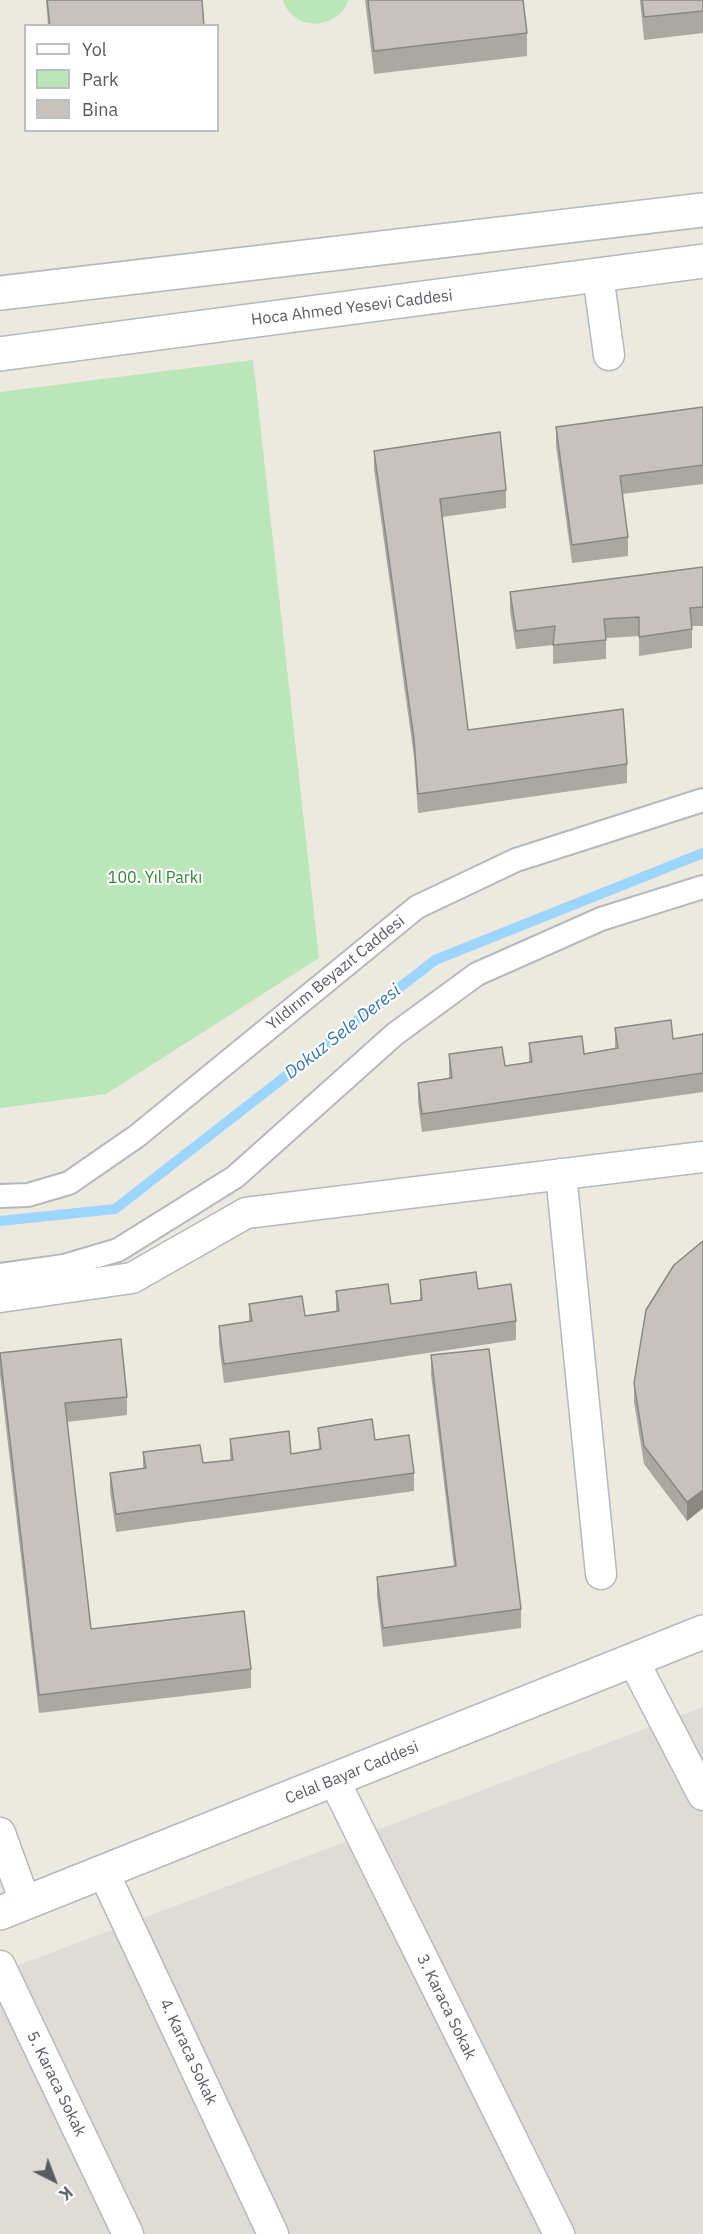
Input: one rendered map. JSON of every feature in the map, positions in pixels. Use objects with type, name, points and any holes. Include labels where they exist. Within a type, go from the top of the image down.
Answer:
[{"type":"street","points":[[0,292],[703,210]]},
{"type":"street","name":"Hoca Ahmed Yesevi Caddesi","points":[[0,354],[703,261]]},
{"type":"street","points":[[598,275],[609,355]]},
{"type":"street","name":"Yıldırım Beyazıt Caddesi","points":[[0,1196],[28,1195],[69,1183],[137,1136],[417,907],[516,860],[703,800]]},
{"type":"street","points":[[0,1275],[64,1266],[118,1250],[234,1177],[395,1034],[477,974],[601,919],[703,887]]},
{"type":"street","points":[[0,1297],[132,1278],[246,1213],[703,1157]]},
{"type":"street","points":[[561,1174],[601,1574]]},
{"type":"street","name":"Celal Bayar Caddesi","points":[[13,1907],[703,1632]]},
{"type":"street","points":[[633,1660],[703,1796]]},
{"type":"street","name":"3. Karaca Sokak","points":[[334,1780],[559,2234]]},
{"type":"street","points":[[0,1833],[13,1907]]},
{"type":"street","name":"4. Karaca Sokak","points":[[103,1871],[273,2234]]},
{"type":"street","name":"5. Karaca Sokak","points":[[0,1966],[128,2234]]},
{"type":"shaded area","points":[[703,1707],[703,2234],[0,2234],[0,1972]]},
{"type":"green space","points":[[283,0],[349,0],[335,17],[316,24],[296,18]]},
{"type":"green space","name":"100. Yıl Parkı","points":[[253,360],[319,958],[106,1094],[0,1108],[0,392]]},
{"type":"building","points":[[47,0],[202,0],[204,24],[50,24]]},
{"type":"building","points":[[368,0],[523,0],[527,33],[374,51]]},
{"type":"building","points":[[642,0],[703,0],[703,11],[644,17]]},
{"type":"building","points":[[703,407],[703,465],[620,476],[628,537],[572,545],[556,427]]},
{"type":"building","points":[[500,432],[506,490],[440,499],[468,730],[623,709],[627,764],[418,794],[414,739],[374,451]]},
{"type":"building","points":[[703,567],[703,607],[690,608],[692,629],[639,637],[639,617],[604,619],[606,640],[553,645],[555,626],[516,631],[510,592]]},
{"type":"building","points":[[671,1020],[673,1039],[703,1034],[703,1073],[422,1114],[418,1083],[452,1078],[449,1054],[502,1047],[505,1066],[532,1062],[529,1043],[582,1036],[584,1054],[618,1048],[615,1028]]},
{"type":"building","points":[[703,1241],[703,1490],[687,1502],[644,1446],[634,1383],[646,1310],[674,1265]]},
{"type":"building","points":[[476,1272],[478,1289],[511,1284],[516,1321],[224,1364],[219,1326],[252,1321],[249,1304],[302,1296],[305,1316],[339,1311],[336,1291],[388,1284],[391,1304],[422,1300],[420,1280]]},
{"type":"building","points":[[121,1339],[127,1397],[65,1403],[91,1629],[244,1611],[251,1669],[39,1695],[0,1353]]},
{"type":"building","points":[[489,1349],[521,1609],[383,1628],[377,1577],[456,1566],[431,1355]]},
{"type":"building","points":[[372,1419],[375,1440],[409,1435],[414,1473],[116,1514],[110,1473],[146,1468],[143,1452],[200,1445],[203,1463],[233,1460],[230,1439],[289,1431],[291,1454],[321,1449],[318,1428]]},
{"type":"waterway","name":"Dokuz Sele Deresi","points":[[0,1221],[115,1209],[435,960],[703,853]]}]
